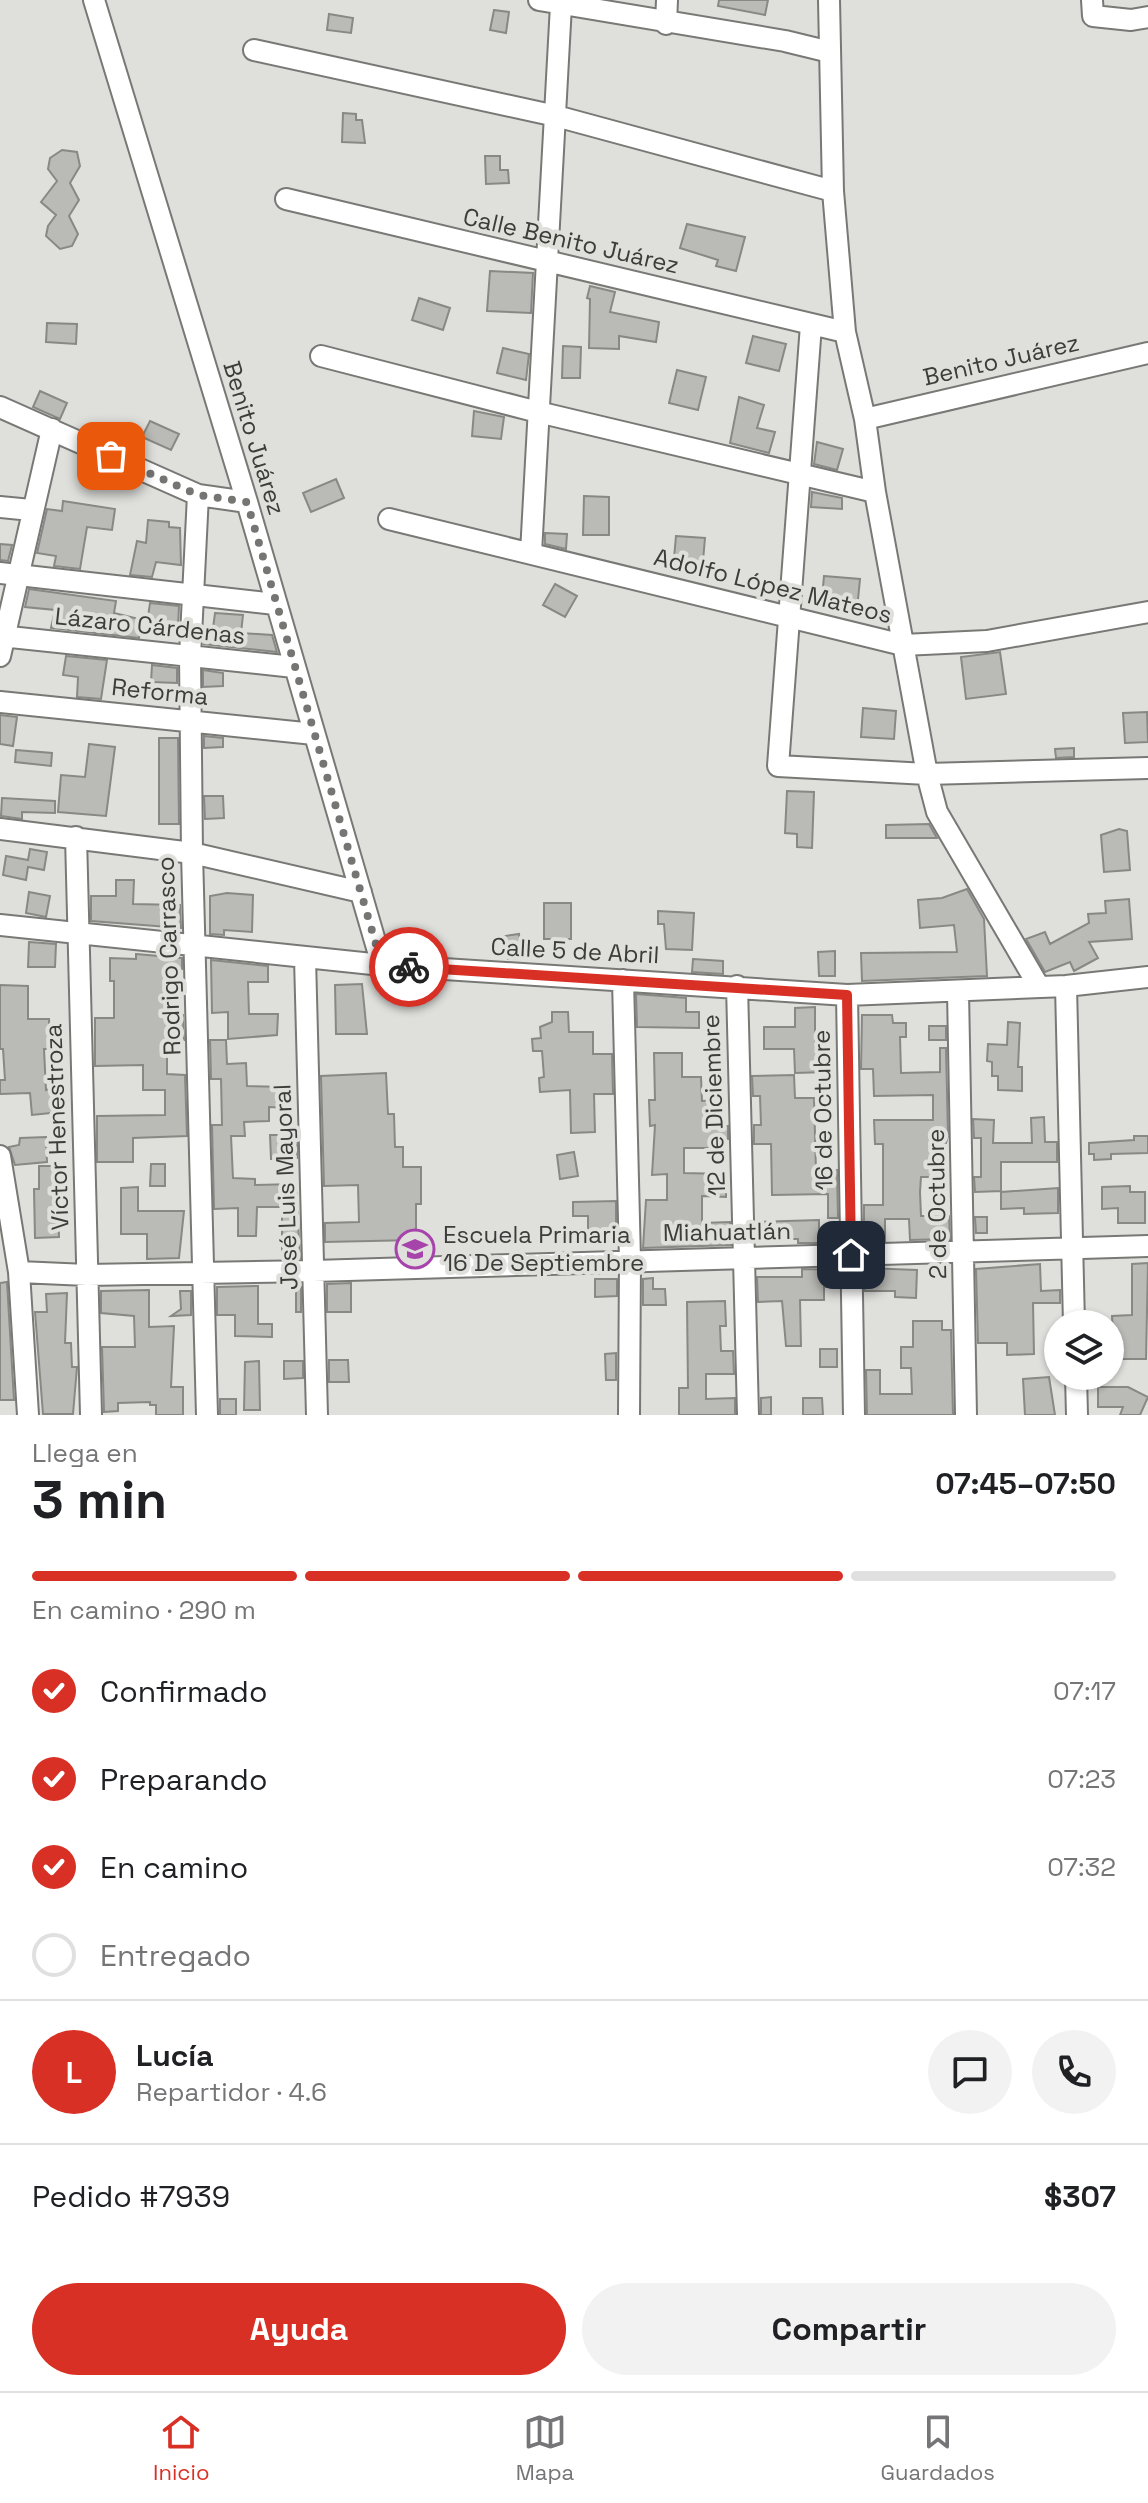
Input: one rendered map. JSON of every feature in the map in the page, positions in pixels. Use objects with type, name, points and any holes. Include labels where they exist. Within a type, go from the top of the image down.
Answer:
[{"type":"street","name":"Benito Juárez","points":[[94,0],[247,502],[382,965]]},
{"type":"street","points":[[539,0],[666,24],[785,41],[830,52]]},
{"type":"street","points":[[666,24],[667,0]]},
{"type":"street","points":[[829,0],[833,191],[845,332],[865,419],[875,492],[927,774],[937,812],[1038,985]]},
{"type":"street","points":[[531,553],[561,5]]},
{"type":"street","points":[[1092,8],[1131,20],[1148,17]]},
{"type":"street","points":[[254,50],[556,116],[833,191]]},
{"type":"street","name":"Calle Benito Juárez","points":[[286,199],[845,332]]},
{"type":"street","points":[[811,325],[778,766],[927,774],[1148,768]]},
{"type":"street","name":"Benito Juárez","points":[[865,419],[1148,353]]},
{"type":"street","points":[[321,356],[538,412],[802,471],[875,492]]},
{"type":"street","points":[[0,407],[198,495],[247,502]]},
{"type":"street","points":[[2,643],[9,574],[31,510],[52,429]]},
{"type":"street","name":"Rodrigo Carrasco","points":[[198,495],[190,656],[194,944],[207,1415]]},
{"type":"street","points":[[0,507],[31,510]]},
{"type":"street","name":"Adolfo López Mateos","points":[[389,519],[903,645],[987,641],[1148,612]]},
{"type":"street","points":[[9,574],[275,604]]},
{"type":"street","name":"Lázaro Cárdenas","points":[[2,643],[190,656],[294,667]]},
{"type":"street","name":"Reforma","points":[[0,702],[314,734]]},
{"type":"street","points":[[0,829],[192,853],[361,892]]},
{"type":"street","name":"Víctor Henestroza","points":[[76,837],[91,1415]]},
{"type":"street","name":"Calle 5 de Abril","points":[[0,925],[382,965],[847,995],[1066,986],[1148,977]]},
{"type":"street","name":"José Luis Mayoral","points":[[305,958],[317,1415]]},
{"type":"street","points":[[623,980],[630,1260],[629,1415]]},
{"type":"street","name":"12 de Diciembre","points":[[737,986],[748,1415]]},
{"type":"street","points":[[1066,986],[1074,1310]]},
{"type":"street","name":"2 de Octubre","points":[[958,992],[966,1415]]},
{"type":"street","name":"16 de Octubre","points":[[847,995],[854,1415]]},
{"type":"street","points":[[0,1156],[19,1272],[28,1415]]},
{"type":"street","name":"Miahuatlán","points":[[19,1272],[87,1275],[314,1271],[1148,1246]]},
{"type":"street","points":[[1076,1390],[1077,1415]]},
{"type":"building","points":[[719,0],[768,0],[765,15],[718,6]]},
{"type":"building","points":[[494,10],[509,12],[506,33],[490,30]]},
{"type":"building","points":[[329,14],[353,18],[351,33],[327,30]]},
{"type":"building","points":[[343,113],[356,114],[356,120],[362,120],[365,143],[342,142]]},
{"type":"building","points":[[62,150],[77,152],[80,166],[70,183],[79,200],[69,216],[78,234],[72,246],[60,249],[46,236],[48,226],[56,215],[41,202],[57,181],[48,169],[50,158]]},
{"type":"building","points":[[485,156],[500,156],[500,170],[508,170],[509,183],[486,184]]},
{"type":"building","points":[[687,224],[745,237],[736,271],[716,266],[718,260],[680,248]]},
{"type":"building","points":[[490,271],[533,273],[531,313],[487,311]]},
{"type":"building","points":[[590,286],[615,292],[610,312],[659,322],[656,342],[619,336],[619,349],[589,348],[590,299],[587,298]]},
{"type":"building","points":[[419,298],[450,308],[443,330],[412,320]]},
{"type":"building","points":[[47,323],[77,324],[76,344],[46,342]]},
{"type":"building","points":[[753,336],[786,344],[779,371],[746,363]]},
{"type":"building","points":[[563,346],[581,347],[580,378],[562,378]]},
{"type":"building","points":[[503,348],[529,354],[526,380],[497,373]]},
{"type":"building","points":[[677,370],[706,377],[698,410],[669,403]]},
{"type":"building","points":[[40,391],[67,403],[60,419],[33,407]]},
{"type":"building","points":[[739,397],[764,405],[757,428],[775,432],[769,453],[730,443]]},
{"type":"building","points":[[474,411],[504,417],[501,439],[472,436]]},
{"type":"building","points":[[150,421],[179,434],[171,450],[142,437]]},
{"type":"building","points":[[817,442],[843,449],[837,470],[814,464]]},
{"type":"building","points":[[336,479],[344,498],[311,512],[303,493]]},
{"type":"building","points":[[812,492],[842,498],[842,509],[811,507]]},
{"type":"building","points":[[584,496],[609,497],[609,535],[583,535]]},
{"type":"building","points":[[63,501],[115,509],[112,530],[87,527],[80,569],[54,566],[56,556],[37,553],[47,509],[62,511]]},
{"type":"building","points":[[148,520],[169,522],[169,527],[180,528],[181,565],[156,562],[152,577],[130,575],[137,541],[146,543]]},
{"type":"building","points":[[545,533],[567,534],[566,549],[545,544]]},
{"type":"building","points":[[676,536],[705,538],[702,572],[673,569]]},
{"type":"building","points":[[0,544],[12,545],[8,561],[0,560]]},
{"type":"building","points":[[824,576],[860,579],[857,610],[821,608]]},
{"type":"building","points":[[555,584],[577,596],[565,617],[543,605]]},
{"type":"building","points":[[29,589],[116,601],[114,613],[143,620],[139,638],[51,628],[55,610],[25,607]]},
{"type":"building","points":[[150,603],[179,606],[178,628],[147,623]]},
{"type":"building","points":[[215,613],[243,615],[241,633],[272,635],[277,652],[204,644],[204,628],[213,628]]},
{"type":"building","points":[[1000,652],[1006,694],[966,699],[961,657]]},
{"type":"building","points":[[66,656],[107,660],[101,699],[77,697],[78,677],[63,675]]},
{"type":"building","points":[[152,665],[177,668],[177,683],[151,682]]},
{"type":"building","points":[[203,670],[223,673],[223,686],[203,687]]},
{"type":"building","points":[[863,708],[896,711],[894,739],[861,737]]},
{"type":"building","points":[[1147,712],[1148,742],[1125,743],[1123,713]]},
{"type":"building","points":[[0,715],[17,717],[13,746],[0,744]]},
{"type":"building","points":[[204,736],[223,738],[223,747],[204,748]]},
{"type":"building","points":[[159,738],[178,738],[179,824],[159,824]]},
{"type":"building","points":[[89,744],[115,747],[106,816],[58,812],[61,775],[85,777]]},
{"type":"building","points":[[1074,748],[1074,757],[1056,758],[1055,749]]},
{"type":"building","points":[[16,750],[52,753],[51,766],[15,762]]},
{"type":"building","points":[[787,791],[814,792],[812,848],[797,847],[797,834],[785,833]]},
{"type":"building","points":[[204,796],[223,796],[224,818],[205,819]]},
{"type":"building","points":[[2,798],[55,801],[55,813],[22,812],[22,819],[1,816]]},
{"type":"building","points":[[929,824],[937,838],[886,838],[886,825]]},
{"type":"building","points":[[1119,829],[1127,831],[1130,870],[1104,872],[1101,835]]},
{"type":"building","points":[[30,849],[47,852],[44,870],[28,867],[26,880],[3,875],[6,856],[28,860]]},
{"type":"building","points":[[116,880],[134,880],[133,904],[180,905],[181,928],[91,921],[91,896],[116,896]]},
{"type":"building","points":[[967,889],[984,919],[987,976],[862,981],[861,953],[957,952],[954,925],[920,928],[918,900],[942,898]]},
{"type":"building","points":[[29,892],[50,896],[46,917],[26,913]]},
{"type":"building","points":[[227,893],[253,895],[252,932],[224,930],[224,935],[210,934],[210,896]]},
{"type":"building","points":[[1129,899],[1132,939],[1089,942],[1098,958],[1074,971],[1070,962],[1045,972],[1026,939],[1045,932],[1050,944],[1089,923],[1088,914],[1106,913],[1105,901]]},
{"type":"building","points":[[544,903],[571,903],[571,939],[544,939]]},
{"type":"building","points":[[658,911],[694,913],[692,950],[666,949],[664,924],[658,924]]},
{"type":"building","points":[[519,934],[522,958],[508,959],[505,936]]},
{"type":"building","points":[[29,942],[56,944],[55,967],[28,967]]},
{"type":"building","points":[[835,951],[835,976],[819,976],[818,952]]},
{"type":"building","points":[[136,954],[182,958],[182,969],[169,969],[169,1015],[183,1015],[184,1040],[167,1040],[167,1074],[185,1075],[187,1136],[133,1138],[133,1162],[97,1162],[97,1116],[165,1115],[165,1090],[143,1090],[143,1065],[95,1066],[95,1018],[114,1018],[114,981],[110,981],[110,958],[136,959]]},
{"type":"building","points":[[693,959],[723,961],[723,974],[692,972]]},
{"type":"building","points":[[211,960],[268,966],[268,982],[248,982],[249,1014],[278,1014],[277,1035],[228,1039],[228,1012],[212,1013]]},
{"type":"building","points":[[362,984],[367,1034],[336,1034],[335,985]]},
{"type":"building","points":[[0,985],[28,986],[28,1019],[49,1019],[50,1049],[44,1049],[46,1090],[58,1088],[60,1112],[32,1115],[30,1093],[0,1094],[0,1080],[5,1080],[3,1049],[0,1049]]},
{"type":"building","points":[[636,994],[686,998],[686,1012],[699,1012],[699,1028],[637,1027]]},
{"type":"building","points":[[815,1007],[815,1050],[827,1049],[828,1072],[795,1073],[794,1049],[764,1049],[764,1027],[795,1027],[795,1008]]},
{"type":"building","points":[[552,1012],[568,1012],[569,1032],[593,1032],[593,1054],[612,1054],[613,1094],[594,1094],[595,1132],[571,1133],[570,1090],[540,1092],[539,1078],[544,1077],[542,1051],[533,1051],[532,1039],[541,1038],[540,1027],[552,1022]]},
{"type":"building","points":[[862,1015],[892,1015],[893,1023],[906,1023],[906,1037],[900,1037],[901,1073],[940,1072],[940,1048],[946,1048],[948,1136],[946,1143],[938,1143],[938,1177],[921,1177],[920,1192],[921,1216],[949,1216],[950,1239],[910,1240],[909,1219],[885,1219],[885,1241],[864,1242],[864,1205],[883,1205],[883,1144],[875,1144],[874,1120],[933,1120],[933,1095],[874,1096],[873,1069],[861,1069]]},
{"type":"building","points":[[1008,1022],[1020,1023],[1018,1067],[1022,1067],[1022,1091],[998,1090],[998,1076],[992,1076],[992,1062],[987,1061],[988,1044],[1007,1045]]},
{"type":"building","points":[[929,1026],[946,1026],[946,1040],[929,1040]]},
{"type":"building","points":[[210,1040],[226,1040],[227,1064],[246,1063],[247,1086],[286,1087],[286,1108],[269,1107],[269,1121],[244,1122],[245,1136],[231,1136],[233,1178],[255,1179],[255,1185],[296,1184],[300,1258],[282,1258],[282,1207],[257,1207],[256,1236],[238,1236],[238,1208],[214,1209],[212,1125],[222,1125],[221,1079],[211,1079]]},
{"type":"building","points":[[654,1053],[682,1053],[682,1077],[701,1077],[702,1101],[719,1100],[720,1126],[728,1126],[728,1139],[716,1139],[716,1148],[684,1148],[684,1173],[726,1174],[726,1197],[702,1196],[702,1223],[730,1222],[731,1245],[643,1248],[646,1200],[667,1200],[667,1174],[652,1175],[655,1125],[650,1126],[649,1100],[655,1100]]},
{"type":"building","points":[[386,1073],[388,1114],[394,1114],[395,1147],[403,1147],[403,1167],[421,1167],[421,1204],[416,1204],[416,1240],[325,1242],[325,1223],[359,1222],[358,1185],[324,1186],[321,1076]]},
{"type":"building","points":[[794,1075],[795,1098],[814,1098],[816,1171],[837,1170],[838,1218],[828,1218],[828,1194],[772,1195],[771,1144],[754,1144],[754,1125],[761,1125],[760,1096],[753,1096],[752,1076]]},
{"type":"building","points":[[1044,1117],[1045,1142],[1057,1142],[1057,1162],[1001,1162],[1001,1191],[975,1192],[974,1177],[981,1177],[981,1138],[974,1138],[973,1119],[994,1120],[993,1143],[1032,1143],[1031,1118]]},
{"type":"building","points":[[270,1135],[297,1135],[297,1158],[271,1159]]},
{"type":"building","points":[[1134,1136],[1148,1136],[1148,1153],[1111,1154],[1111,1159],[1094,1160],[1094,1154],[1089,1154],[1089,1143],[1134,1140]]},
{"type":"building","points":[[46,1137],[47,1162],[15,1165],[9,1147],[19,1145],[20,1138]]},
{"type":"building","points":[[574,1152],[578,1176],[560,1179],[557,1155]]},
{"type":"building","points":[[151,1164],[165,1164],[165,1186],[150,1186]]},
{"type":"building","points":[[39,1166],[62,1166],[62,1188],[58,1188],[59,1237],[35,1238],[34,1189],[39,1189]]},
{"type":"building","points":[[1130,1186],[1130,1192],[1145,1192],[1145,1223],[1118,1223],[1118,1208],[1102,1209],[1102,1187]]},
{"type":"building","points":[[138,1187],[138,1211],[184,1211],[179,1258],[147,1259],[147,1234],[121,1234],[121,1188]]},
{"type":"building","points":[[1058,1188],[1058,1213],[1024,1214],[1024,1208],[1001,1209],[1001,1192]]},
{"type":"building","points":[[616,1201],[616,1240],[588,1241],[588,1216],[573,1216],[573,1202]]},
{"type":"building","points":[[975,1217],[987,1217],[987,1233],[976,1233]]},
{"type":"building","points":[[819,1220],[819,1243],[798,1243],[798,1239],[756,1239],[756,1222]]},
{"type":"building","points":[[1148,1263],[1146,1359],[1124,1359],[1124,1315],[1132,1315],[1132,1264]]},
{"type":"building","points":[[1040,1264],[1041,1291],[1060,1290],[1060,1303],[1033,1303],[1034,1354],[1007,1355],[1007,1343],[978,1343],[976,1269]]},
{"type":"building","points":[[865,1268],[917,1270],[916,1298],[895,1297],[895,1291],[865,1291]]},
{"type":"building","points":[[802,1269],[839,1270],[839,1287],[824,1287],[824,1300],[800,1300],[801,1346],[786,1346],[782,1301],[758,1302],[757,1277],[802,1277]]},
{"type":"building","points":[[653,1278],[653,1289],[665,1289],[666,1305],[643,1305],[643,1279]]},
{"type":"building","points":[[595,1279],[617,1279],[617,1296],[595,1297]]},
{"type":"building","points":[[7,1282],[14,1400],[0,1400],[0,1283]]},
{"type":"building","points":[[351,1283],[351,1312],[327,1312],[327,1284]]},
{"type":"building","points":[[258,1286],[258,1324],[272,1324],[272,1337],[235,1336],[235,1315],[217,1315],[217,1287]]},
{"type":"building","points":[[296,1287],[301,1287],[301,1312],[296,1312]]},
{"type":"building","points":[[149,1290],[149,1327],[174,1326],[171,1387],[183,1387],[183,1415],[156,1415],[156,1405],[150,1405],[150,1402],[118,1403],[118,1411],[104,1412],[102,1347],[135,1347],[134,1316],[101,1313],[101,1291]]},
{"type":"building","points":[[180,1291],[191,1291],[191,1315],[171,1316],[181,1309]]},
{"type":"building","points":[[67,1293],[65,1343],[71,1343],[72,1367],[77,1367],[73,1414],[43,1414],[35,1312],[47,1312],[46,1294]]},
{"type":"building","points":[[725,1301],[726,1326],[720,1326],[721,1351],[733,1351],[734,1374],[706,1374],[706,1399],[735,1398],[735,1415],[679,1415],[679,1388],[688,1388],[687,1302]]},
{"type":"building","points":[[913,1321],[942,1321],[942,1330],[951,1330],[953,1415],[867,1415],[866,1370],[880,1370],[880,1394],[912,1394],[911,1368],[901,1368],[901,1347],[913,1347]]},
{"type":"building","points":[[820,1349],[837,1349],[837,1367],[820,1367]]},
{"type":"building","points":[[616,1353],[616,1380],[606,1380],[605,1354]]},
{"type":"building","points":[[329,1360],[348,1360],[349,1382],[329,1382]]},
{"type":"building","points":[[259,1361],[260,1410],[244,1410],[245,1362]]},
{"type":"building","points":[[284,1361],[303,1361],[303,1378],[284,1379]]},
{"type":"building","points":[[1044,1377],[1044,1390],[1051,1390],[1055,1415],[1025,1415],[1023,1379]]},
{"type":"building","points":[[1128,1387],[1148,1397],[1140,1415],[1120,1415],[1123,1407],[1098,1407],[1098,1390],[1124,1390]]},
{"type":"building","points":[[771,1397],[771,1415],[761,1415],[761,1398]]},
{"type":"building","points":[[803,1398],[822,1398],[823,1415],[803,1415]]},
{"type":"building","points":[[220,1399],[236,1399],[236,1415],[220,1415]]},
{"type":"way so far","points":[[111,456],[198,495],[247,502],[382,965],[409,967]]},
{"type":"place","name":"Escuela Primaria 16 De Septiembre","points":[[415,1249]]},
{"type":"route","points":[[409,967],[847,995],[851,1255]]}]
